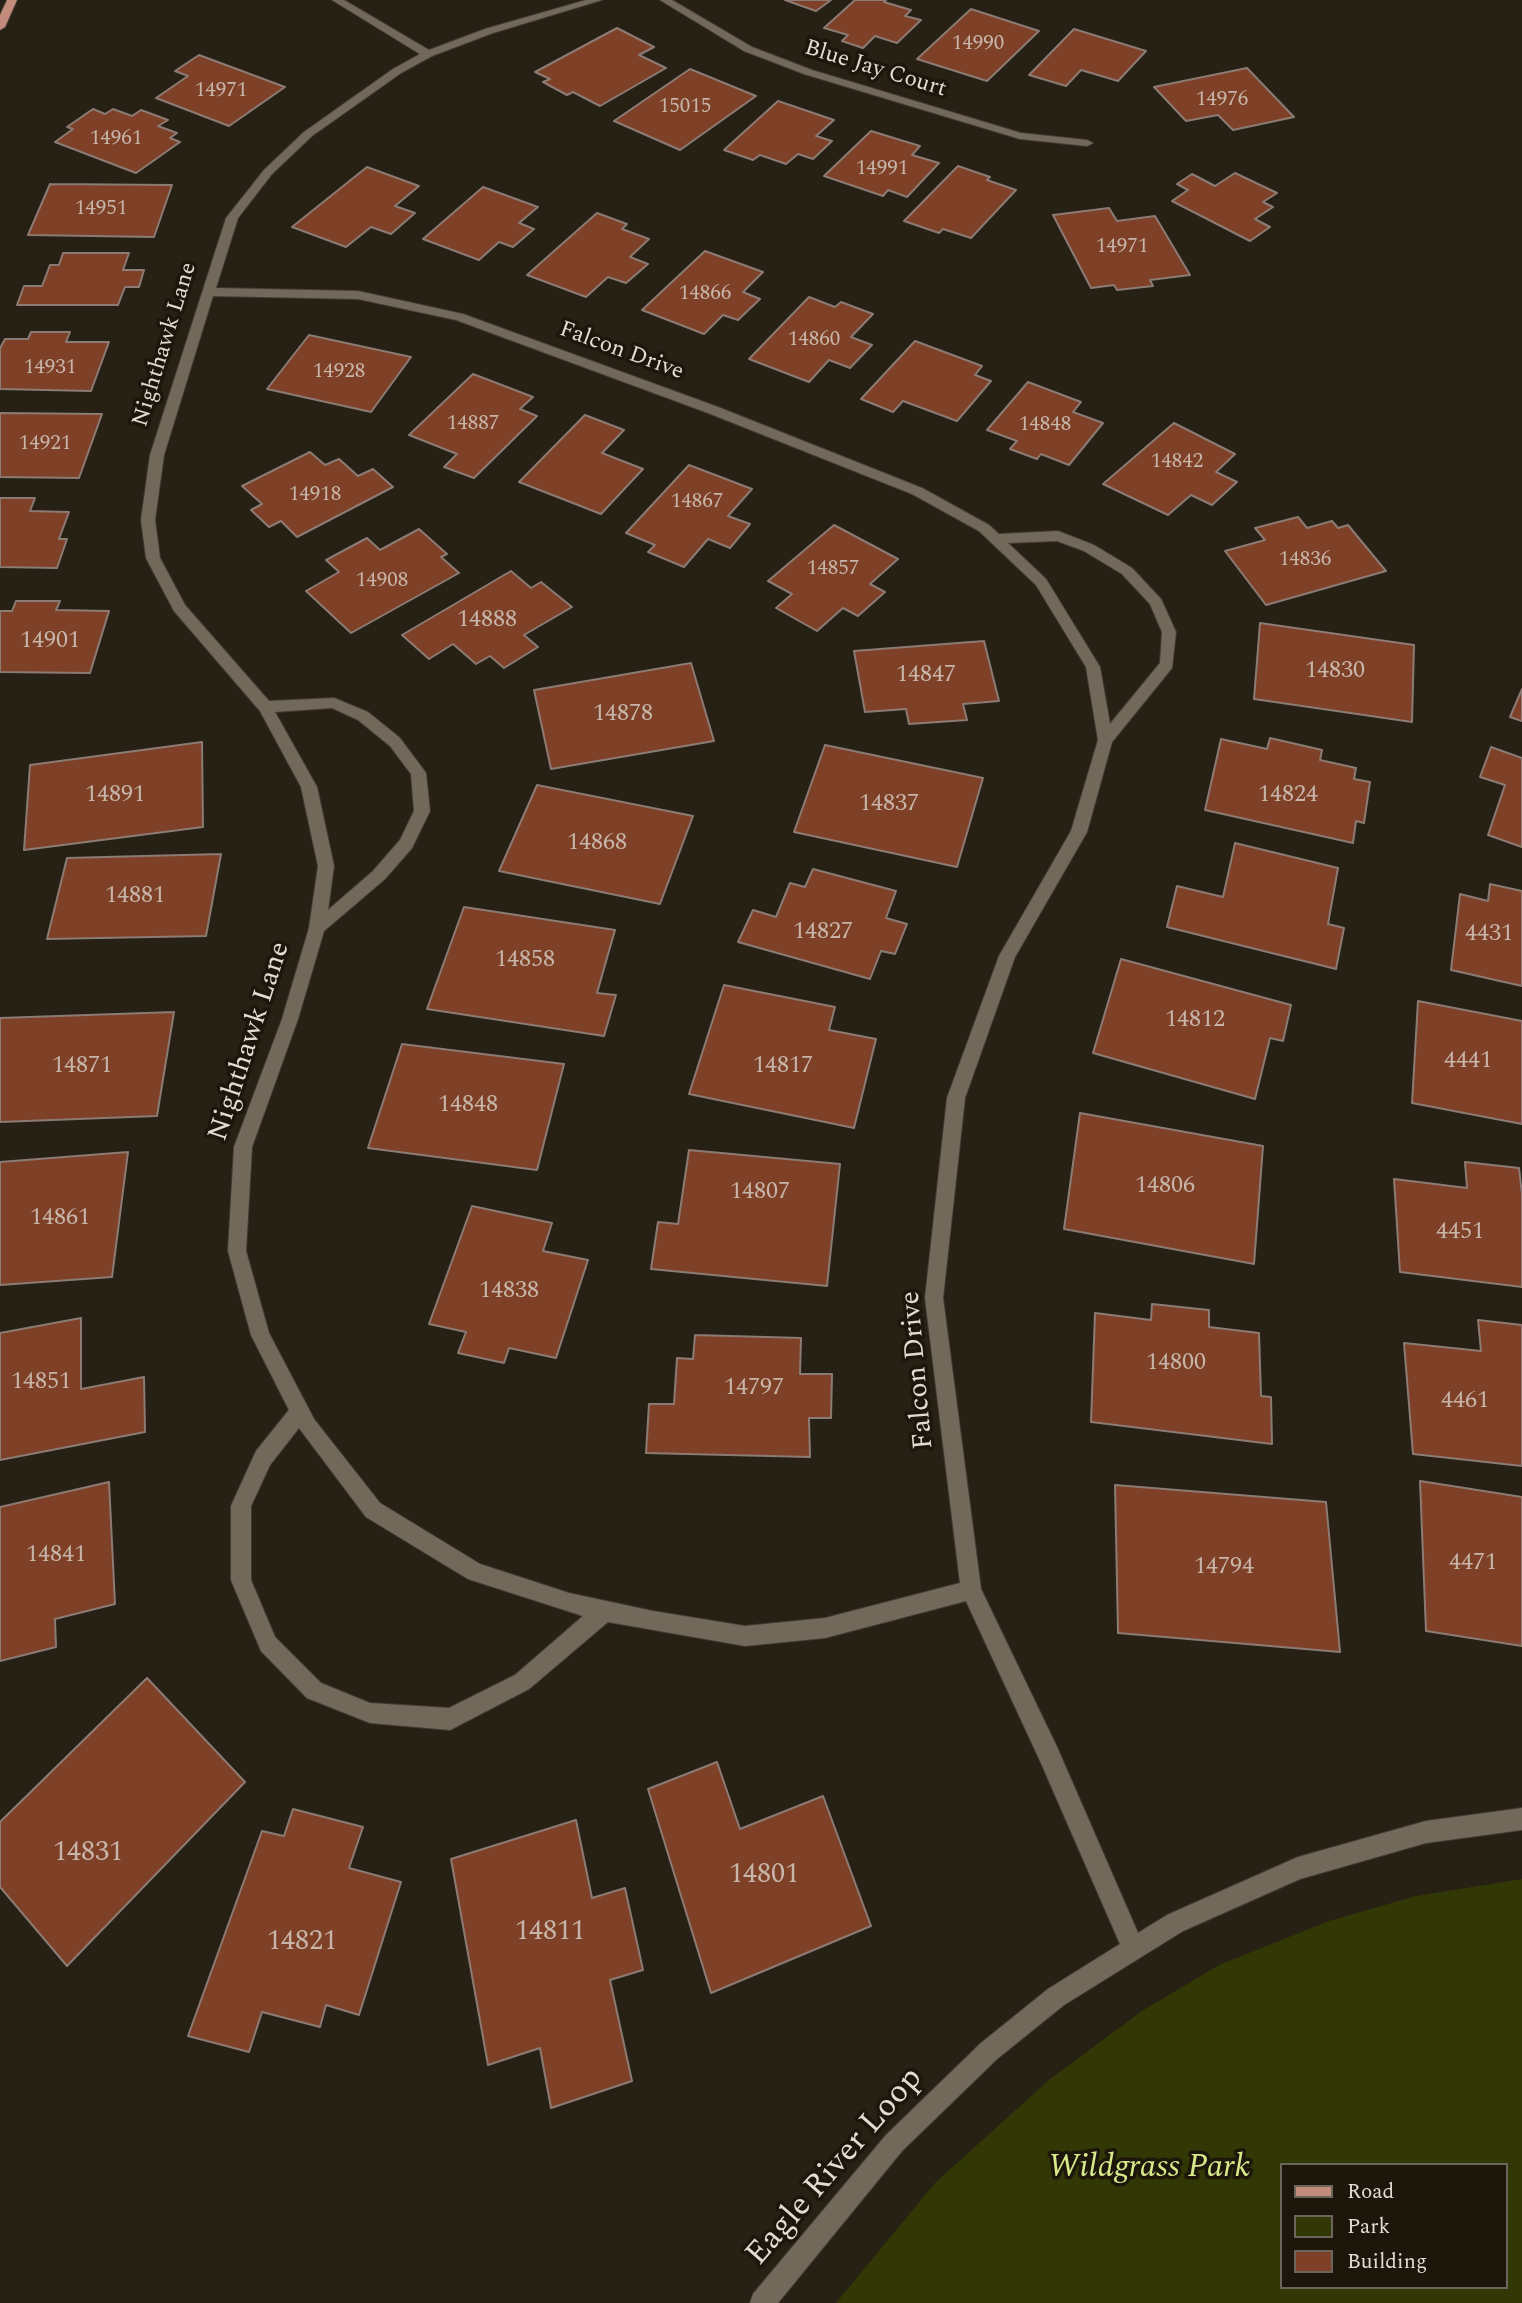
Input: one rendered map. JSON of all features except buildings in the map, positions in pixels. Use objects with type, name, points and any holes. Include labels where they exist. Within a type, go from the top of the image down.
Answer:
[{"type":"main road","points":[[0,27],[12,0]]},
{"type":"street","points":[[337,0],[428,54]]},
{"type":"street","name":"Nighthawk Lane","points":[[597,0],[489,31],[428,54],[397,71],[308,134],[268,172],[232,218],[158,455],[148,520],[153,558],[179,608],[265,707],[309,787],[326,866],[317,928],[290,1019],[243,1147],[237,1251],[260,1335],[307,1425],[373,1510],[475,1572],[569,1603],[745,1636],[825,1628],[971,1590]]},
{"type":"street","name":"Blue Jay Court","points":[[664,0],[748,49],[808,72],[1020,136],[1087,143]]},
{"type":"street","name":"Falcon Drive","points":[[208,292],[358,295],[459,317],[713,410],[917,491],[984,528],[1041,582],[1093,667],[1105,740]]},
{"type":"street","name":"Falcon Drive","points":[[996,539],[1058,536],[1079,544],[1127,571],[1156,602],[1170,632],[1167,663],[1105,740],[1079,832],[1007,956],[956,1098],[934,1298],[971,1590],[1049,1755],[1134,1949]]},
{"type":"street","name":"Nighthawk Lane","points":[[265,707],[334,702],[363,716],[395,743],[418,773],[422,811],[406,844],[379,875],[317,928]]},
{"type":"street","points":[[300,1412],[263,1458],[242,1506],[241,1580],[268,1644],[314,1691],[370,1713],[450,1719],[522,1682],[605,1611]]},
{"type":"street","name":"Eagle River Loop","points":[[762,2303],[894,2143],[989,2051],[1056,1997],[1175,1923],[1298,1868],[1426,1832],[1522,1819]]},
{"type":"green space","name":"Wildgrass Park","points":[[1522,1879],[1522,2303],[836,2303],[935,2183],[1050,2079],[1142,2011],[1219,1965],[1329,1921],[1416,1896]]}]
